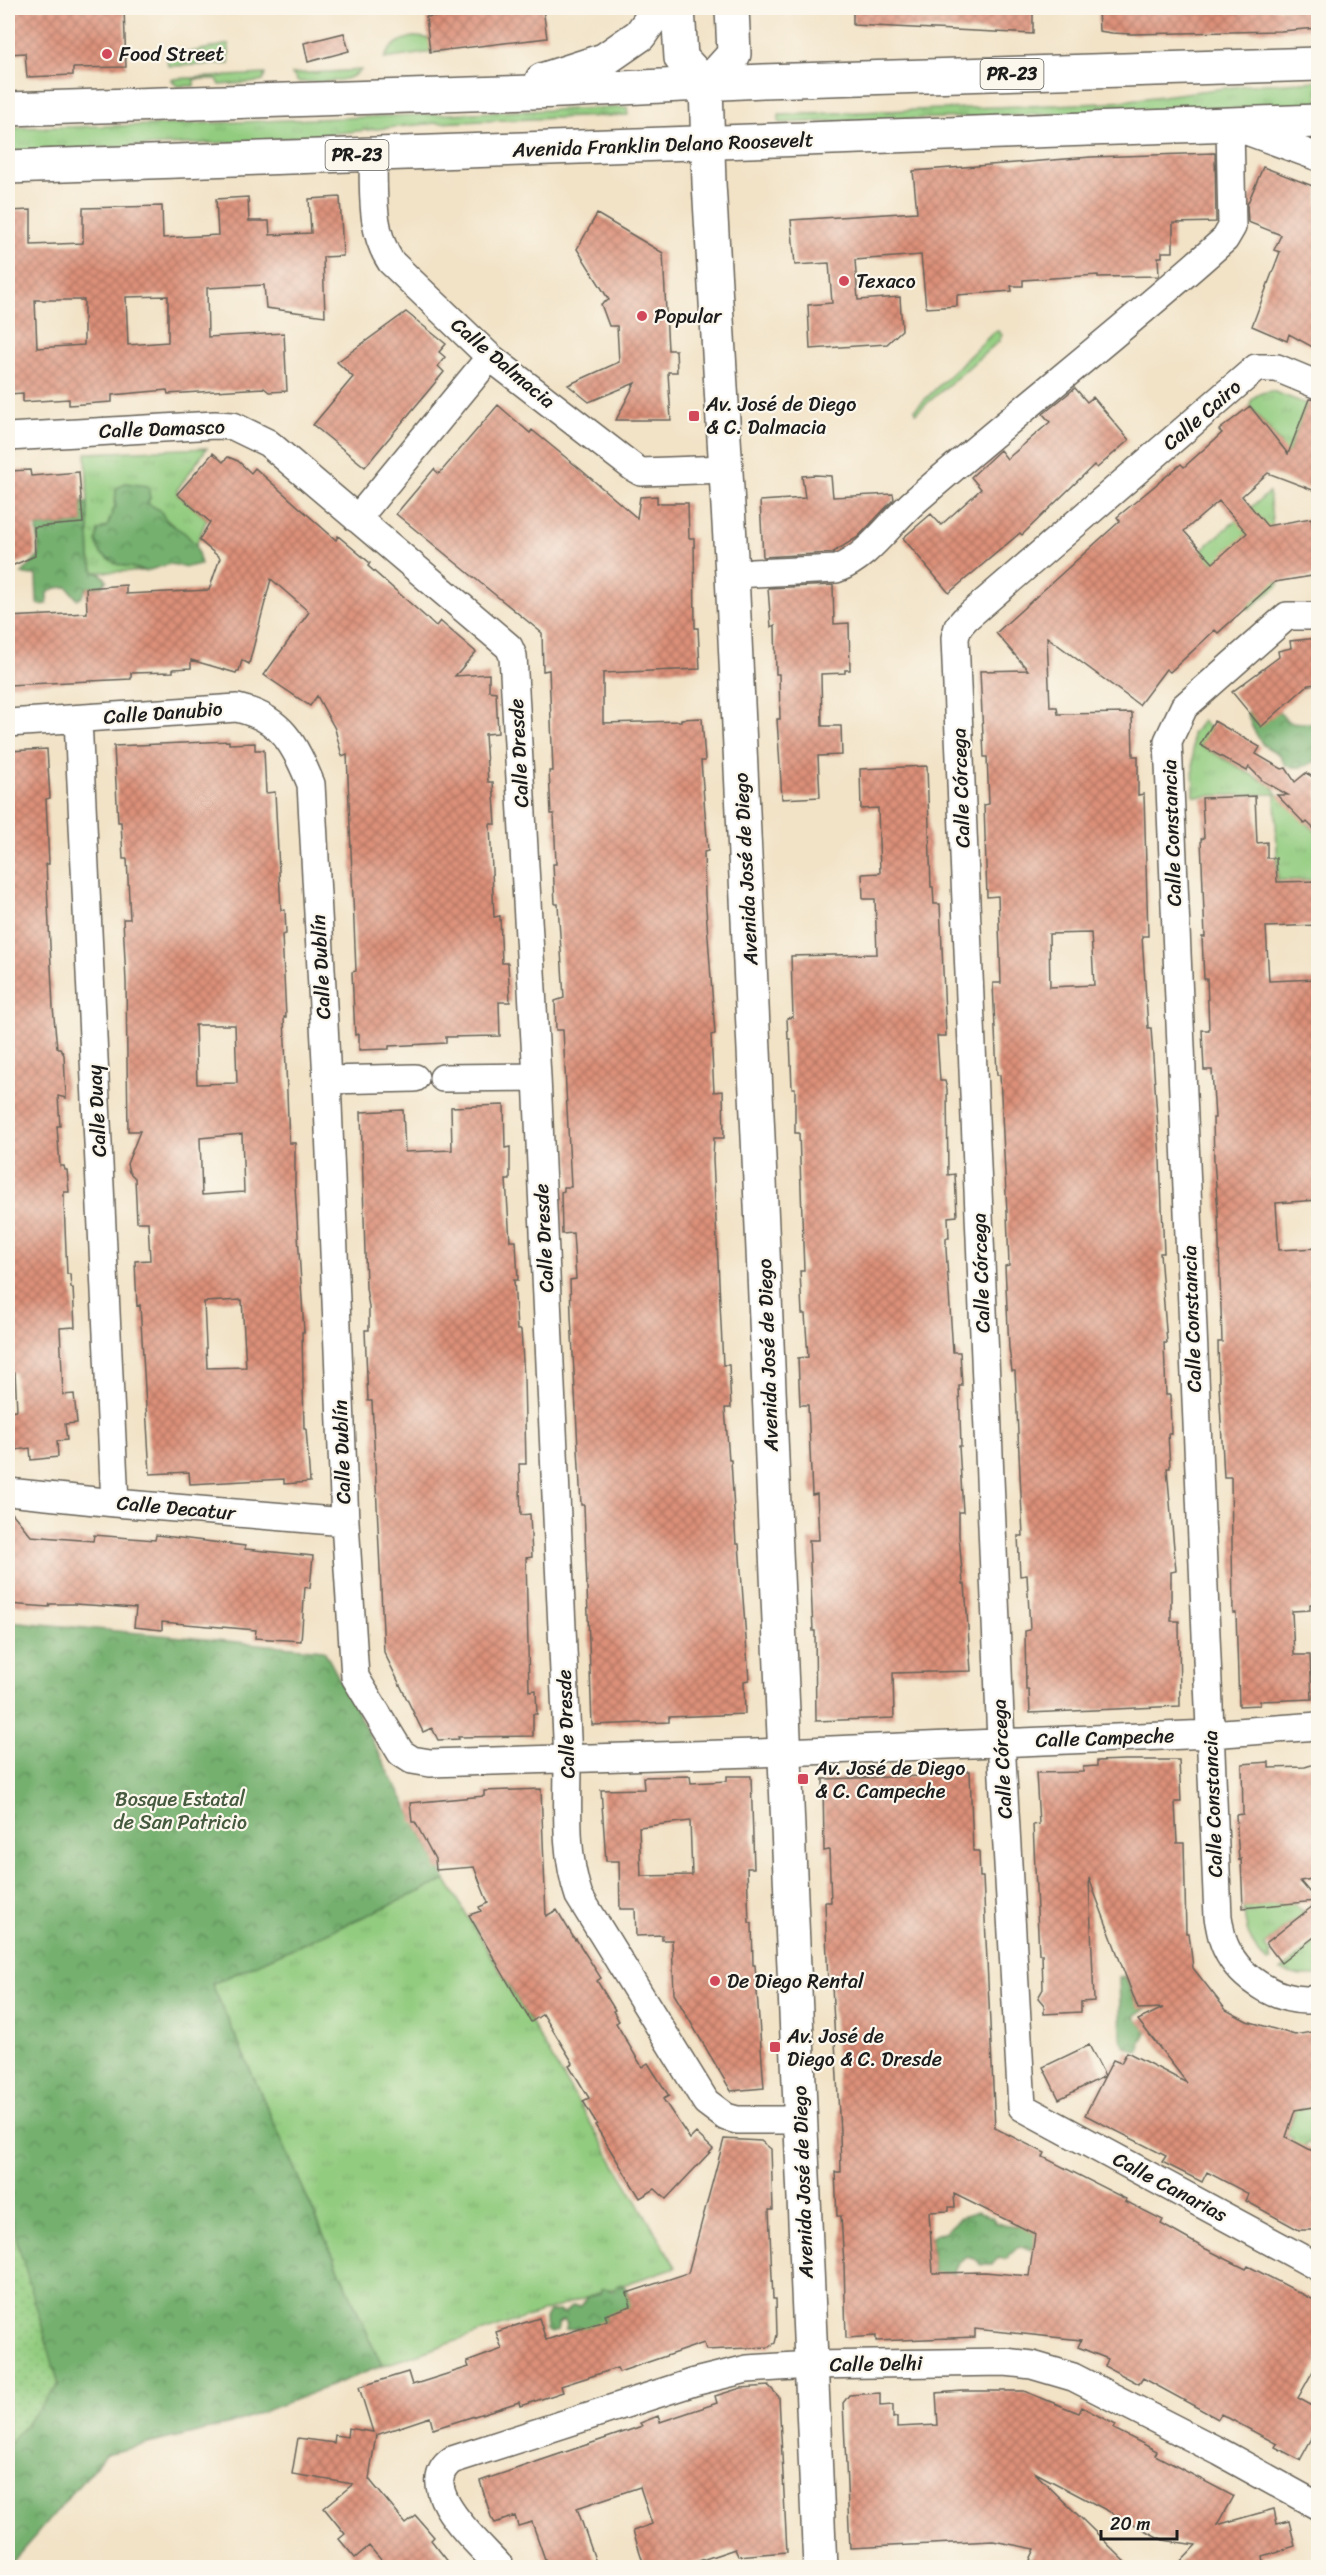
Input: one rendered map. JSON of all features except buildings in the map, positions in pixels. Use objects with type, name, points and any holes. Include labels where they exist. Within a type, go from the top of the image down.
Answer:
[{"type":"main road","points":[[486,93],[561,75],[604,60],[640,35],[659,8]]},
{"type":"main road","points":[[678,8],[681,58],[706,85],[734,54],[732,8]]},
{"type":"main road","name":"PR-23","points":[[8,109],[1318,64]]},
{"type":"main road","name":"Avenida José de Diego","points":[[706,85],[707,143],[732,574],[820,2568]]},
{"type":"main road","name":"Avenida Franklin Delano Roosevelt","points":[[8,167],[1318,122]]},
{"type":"street","points":[[732,574],[836,569],[845,566],[866,549],[913,502],[1174,285],[1225,238],[1232,227],[1230,125],[1318,158]]},
{"type":"street","name":"Calle Dalmacia","points":[[373,155],[375,223],[384,252],[391,262],[490,357],[641,472],[726,470]]},
{"type":"street","points":[[357,519],[490,357]]},
{"type":"street","name":"Calle Cairo","points":[[1099,504],[1256,368],[1277,368],[1318,385]]},
{"type":"street","name":"Calle Damasco","points":[[8,437],[215,424],[233,426],[267,443],[357,519]]},
{"type":"street","name":"Calle Córcega","points":[[1022,2107],[1001,1742],[956,638],[958,627],[965,619],[1099,504]]},
{"type":"street","name":"Calle Dresde","points":[[357,519],[509,647],[513,656],[537,1077],[568,1761],[571,1874],[579,1896],[706,2102],[726,2117],[736,2120],[800,2120]]},
{"type":"street","name":"Calle Constancia","points":[[1318,616],[1287,616],[1184,707],[1167,741],[1218,1917],[1226,1949],[1244,1972],[1273,1993],[1294,1999],[1318,2000]]},
{"type":"street","name":"Calle Danubio","points":[[8,723],[237,708],[253,711],[270,720],[288,737],[299,755]]},
{"type":"street","name":"Calle Duay","points":[[78,719],[115,1503]]},
{"type":"street","name":"Calle Dublín","points":[[299,755],[311,784],[354,1677],[401,1753],[412,1761],[430,1763],[568,1761],[784,1752]]},
{"type":"street","points":[[443,1078],[537,1077]]},
{"type":"street","points":[[327,1080],[415,1078]]},
{"type":"street","name":"Calle Decatur","points":[[8,1492],[345,1522]]},
{"type":"street","name":"Calle Campeche","points":[[784,1752],[1210,1734],[1318,1726]]},
{"type":"street","name":"Calle Canarias","points":[[1022,2107],[1318,2267]]},
{"type":"street","name":"Calle Delhi","points":[[501,2568],[444,2504],[438,2482],[441,2472],[452,2460],[694,2382],[747,2369],[811,2365],[1005,2362],[1054,2371],[1073,2377],[1210,2447],[1318,2506]]},
{"type":"green space","points":[[413,37],[431,40],[447,50],[384,59],[395,44]]},
{"type":"green space","points":[[229,44],[229,64],[168,66],[167,57]]},
{"type":"green space","points":[[361,70],[348,78],[332,81],[298,82],[292,74]]},
{"type":"green space","points":[[265,74],[263,81],[260,82],[220,85],[217,79],[194,79],[194,86],[177,86],[171,79]]},
{"type":"green space","points":[[1318,81],[1318,106],[779,123],[779,115],[1106,103],[1249,85]]},
{"type":"green space","points":[[627,107],[628,115],[436,123],[259,141],[8,152],[8,128],[160,125]]},
{"type":"green space","points":[[998,331],[1002,335],[999,341],[916,413],[915,409],[994,332]]},
{"type":"green space","points":[[1272,391],[1307,404],[1286,459],[1282,459],[1280,443],[1250,406],[1255,397]]},
{"type":"green space","points":[[207,448],[177,490],[177,494],[207,519],[196,545],[147,503],[150,498],[114,501],[115,506],[107,527],[102,528],[117,564],[146,571],[94,572],[90,559],[86,453]]},
{"type":"green space","points":[[125,483],[148,486],[150,498],[147,503],[160,510],[167,522],[185,533],[196,545],[201,564],[187,567],[170,564],[146,571],[117,564],[101,554],[96,541],[98,531],[107,527],[115,506],[116,489]]},
{"type":"green space","points":[[1269,492],[1279,585],[1249,609],[1220,577],[1164,582]]},
{"type":"green space","points":[[81,501],[88,502],[90,559],[94,572],[101,574],[107,580],[102,586],[86,588],[81,598],[77,599],[67,587],[56,588],[47,593],[47,604],[40,605],[37,603],[36,575],[21,574],[39,556],[37,527],[82,523]]},
{"type":"green space","points":[[1278,711],[1289,722],[1318,724],[1318,759],[1303,767],[1290,767],[1285,765],[1280,755],[1263,745],[1247,714]]},
{"type":"green space","points":[[1202,721],[1210,729],[1201,746],[1268,784],[1271,780],[1275,792],[1318,834],[1318,880],[1278,880],[1275,794],[1194,796],[1192,734]]},
{"type":"green space","name":"Bosque Estatal de San Patricio","points":[[8,1621],[324,1650],[446,1880],[212,1984],[382,2366],[231,2424],[106,2454],[8,2567]]},
{"type":"green space","points":[[446,1880],[676,2267],[382,2366],[212,1984]]},
{"type":"green space","points":[[1293,1903],[1304,1913],[1266,1943],[1265,1947],[1271,1954],[1269,1956],[1271,1959],[1267,1962],[1257,1951],[1250,1937],[1245,1922],[1244,1907]]},
{"type":"green space","points":[[1318,1939],[1318,1976],[1300,1976],[1281,1971]]},
{"type":"green space","points":[[1125,1976],[1134,2000],[1157,1989],[1154,2003],[1135,2016],[1147,2031],[1141,2041],[1140,2051],[1136,2052],[1124,2046],[1121,2038],[1119,1977]]},
{"type":"green space","points":[[1301,2090],[1318,2106],[1318,2148],[1307,2143],[1300,2156],[1288,2150],[1293,2138],[1279,2132],[1290,2128]]},
{"type":"green space","points":[[8,2210],[59,2385],[8,2445]]},
{"type":"green space","points":[[977,2212],[992,2217],[996,2223],[1017,2226],[1022,2224],[1034,2228],[1040,2243],[1034,2243],[1032,2250],[1019,2246],[1006,2259],[998,2257],[992,2265],[982,2265],[975,2259],[966,2257],[956,2266],[954,2272],[933,2273],[931,2238],[936,2234],[944,2233],[961,2217]]},
{"type":"green space","points":[[621,2284],[626,2288],[640,2332],[605,2315],[611,2333],[583,2328],[565,2330],[567,2324],[564,2320],[558,2323],[558,2331],[551,2333],[546,2330],[545,2319],[549,2312],[559,2311],[563,2314],[572,2306],[581,2306],[588,2297],[601,2294],[601,2289],[613,2291],[617,2285]]},
{"type":"place","name":"Food Street","points":[[107,54]]},
{"type":"place","name":"Texaco","points":[[844,281]]},
{"type":"place","name":"Popular","points":[[642,316]]},
{"type":"place","name":"Av. José de Diego & C. Dalmacia","points":[[694,416]]},
{"type":"place","name":"Av. José de Diego & C. Campeche","points":[[803,1779]]},
{"type":"place","name":"De Diego Rental","points":[[715,1981]]},
{"type":"place","name":"Av. José de Diego & C. Dresde","points":[[775,2047]]}]
